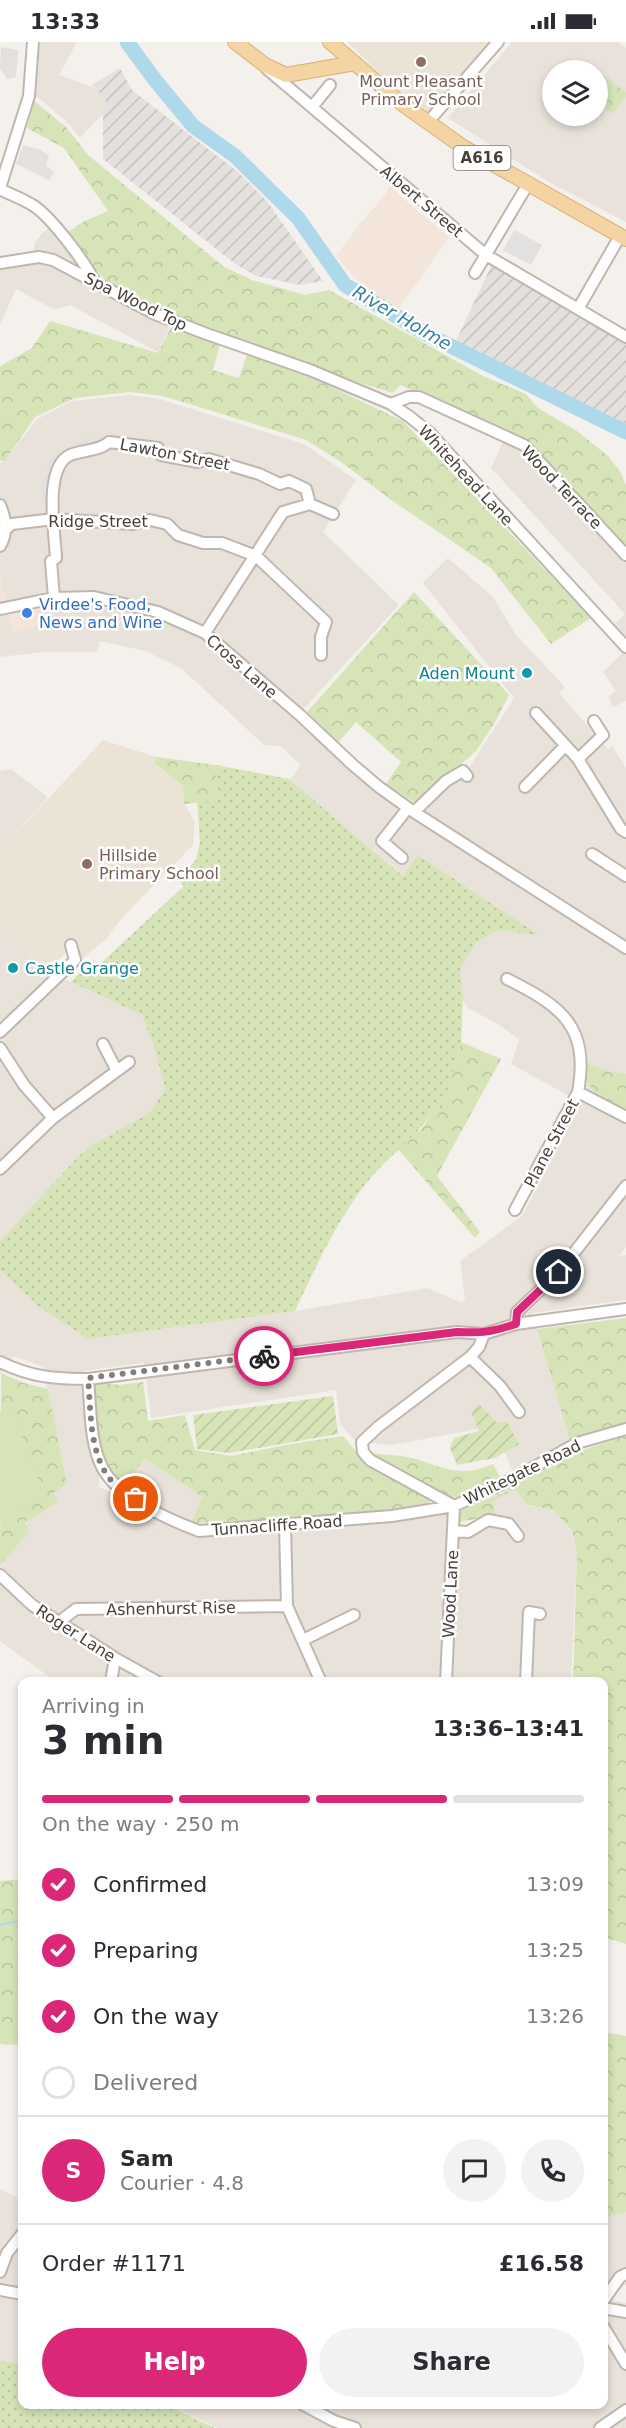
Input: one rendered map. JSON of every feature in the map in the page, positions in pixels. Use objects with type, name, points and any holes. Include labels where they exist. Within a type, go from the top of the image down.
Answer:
[{"type":"main road","name":"Albert Street","points":[[235,42],[265,65]]},
{"type":"main road","name":"A616","points":[[330,42],[401,103],[463,147],[623,237]]},
{"type":"main road","points":[[265,65],[286,75],[355,63]]},
{"type":"street","points":[[33,42],[29,96],[0,189],[33,205],[45,216],[94,280]]},
{"type":"street","points":[[428,122],[498,42]]},
{"type":"street","name":"Albert Street","points":[[265,65],[277,78],[486,255],[626,338]]},
{"type":"street","points":[[312,107],[330,86]]},
{"type":"street","points":[[475,273],[528,184]]},
{"type":"street","points":[[578,309],[623,237]]},
{"type":"street","name":"Spa Wood Top","points":[[0,263],[39,257],[53,260],[155,314],[204,333],[270,354]]},
{"type":"street","name":"Whitehead Lane","points":[[270,354],[391,404],[430,433],[626,647]]},
{"type":"street","name":"Wood Terrace","points":[[391,404],[409,397],[419,397],[524,445],[626,555]]},
{"type":"street","name":"Lawton Street","points":[[54,597],[51,561],[56,558],[52,489],[60,465],[67,456],[103,448],[109,442],[158,448],[161,455],[198,462],[209,459],[250,471],[280,484],[289,481],[306,489],[310,504]]},
{"type":"street","points":[[205,633],[283,512],[310,504],[333,514]]},
{"type":"street","points":[[0,505],[6,529],[0,546]]},
{"type":"street","name":"Ridge Street","points":[[6,529],[12,524],[54,519],[133,524],[150,520],[167,524],[178,535],[203,543],[222,543],[256,556]]},
{"type":"street","points":[[256,556],[326,622],[321,638],[321,655]]},
{"type":"street","name":"Cross Lane","points":[[0,609],[54,597],[94,597],[158,612],[205,633],[301,716],[353,765],[411,810],[626,948]]},
{"type":"street","points":[[321,638],[330,647]]},
{"type":"street","points":[[536,713],[578,759],[621,829],[626,832]]},
{"type":"street","points":[[578,759],[603,735],[594,721]]},
{"type":"street","points":[[531,785],[565,746]]},
{"type":"street","points":[[402,858],[382,841],[411,810],[446,781],[463,771],[466,776]]},
{"type":"street","points":[[592,854],[626,876]]},
{"type":"street","points":[[0,1032],[75,960],[71,945]]},
{"type":"street","points":[[507,979],[539,995],[563,1014],[578,1039],[582,1071],[578,1092]]},
{"type":"street","points":[[103,1044],[116,1070]]},
{"type":"street","points":[[0,1048],[24,1085],[53,1118]]},
{"type":"street","points":[[0,1169],[53,1118],[129,1062]]},
{"type":"street","name":"Plane Street","points":[[515,1210],[578,1092],[626,1117]]},
{"type":"street","points":[[516,1324],[517,1312],[559,1272],[626,1186]]},
{"type":"street","points":[[0,1362],[18,1371],[54,1379],[88,1378],[457,1332],[484,1334],[516,1324],[626,1309]]},
{"type":"street","points":[[454,1506],[370,1460],[363,1452],[362,1442],[378,1427],[470,1357],[479,1347],[484,1334]]},
{"type":"street","points":[[470,1357],[500,1386],[519,1412]]},
{"type":"street","name":"Tunnacliffe Road","points":[[88,1378],[93,1436],[103,1469],[116,1485],[175,1522],[199,1531],[392,1516],[454,1506]]},
{"type":"street","name":"Whitegate Road","points":[[454,1506],[511,1480],[577,1443],[626,1429]]},
{"type":"street","name":"Wood Lane","points":[[446,1677],[454,1506]]},
{"type":"street","points":[[453,1531],[468,1532],[488,1520],[509,1524],[518,1536]]},
{"type":"street","points":[[285,1525],[287,1606],[319,1677]]},
{"type":"street","name":"Roger Lane","points":[[0,1575],[32,1605],[114,1658],[149,1677]]},
{"type":"street","name":"Ashenhurst Rise","points":[[59,1622],[75,1609],[287,1606]]},
{"type":"street","points":[[526,1677],[529,1612],[540,1614]]},
{"type":"street","points":[[303,1640],[354,1615]]},
{"type":"street","points":[[112,1677],[114,1658]]},
{"type":"street","points":[[0,2272],[7,2253],[18,2239]]},
{"type":"street","points":[[608,2294],[620,2277],[626,2274]]},
{"type":"street","points":[[0,2290],[18,2293]]},
{"type":"street","points":[[608,2309],[626,2312]]},
{"type":"street","points":[[608,2333],[626,2364]]},
{"type":"street","points":[[311,2409],[334,2421],[355,2428]]},
{"type":"street","points":[[606,2426],[626,2410]]},
{"type":"shaded area","points":[[40,42],[77,42],[59,75],[95,88],[106,100],[103,114],[80,138],[67,122],[36,96]]},
{"type":"shaded area","name":"Mount Pleasant Primary School","points":[[347,42],[492,42],[429,113],[389,82]]},
{"type":"shaded area","points":[[512,42],[618,42],[626,48],[626,222],[549,182],[448,118]]},
{"type":"shaded area","points":[[1,47],[18,50],[16,77],[7,79],[0,68]]},
{"type":"shaded area","points":[[120,68],[132,90],[238,172],[267,201],[323,281],[300,285],[256,276],[234,263],[103,159],[103,114],[106,100],[92,85]]},
{"type":"shaded area","points":[[23,145],[41,150],[49,156],[46,166],[54,172],[49,180],[16,164]]},
{"type":"shaded area","points":[[390,184],[399,195],[449,237],[397,311],[375,297],[336,256],[385,195]]},
{"type":"shaded area","points":[[49,227],[86,269],[85,283],[170,326],[158,352],[70,305],[55,310],[16,289],[0,324],[0,268],[30,265],[36,240]]},
{"type":"shaded area","points":[[514,230],[542,245],[531,265],[503,250]]},
{"type":"shaded area","points":[[492,264],[626,343],[626,430],[579,409],[454,345]]},
{"type":"shaded area","points":[[128,395],[160,399],[304,444],[356,480],[323,532],[399,605],[297,716],[411,811],[465,774],[514,698],[423,583],[448,558],[493,597],[516,635],[565,687],[559,693],[608,749],[612,746],[626,768],[626,1074],[582,1062],[626,1112],[626,1247],[619,1256],[626,1255],[626,1300],[532,1313],[570,1441],[513,1473],[494,1426],[392,1445],[355,1441],[340,1423],[336,1390],[151,1418],[144,1363],[82,1371],[83,1401],[91,1452],[99,1471],[99,1487],[115,1494],[145,1459],[202,1497],[190,1533],[392,1520],[453,1510],[453,1540],[484,1527],[496,1516],[491,1501],[515,1490],[527,1506],[553,1510],[571,1531],[577,1553],[571,1677],[50,1677],[0,1641],[0,1565],[29,1532],[25,1522],[59,1502],[53,1493],[67,1484],[43,1367],[14,1356],[0,1374],[0,1270],[35,1304],[88,1339],[295,1311],[428,1288],[462,1303],[465,1299],[460,1261],[522,1216],[582,1103],[511,1064],[519,1040],[500,1025],[468,1008],[463,1000],[460,969],[476,943],[498,930],[537,934],[418,855],[404,876],[290,780],[301,765],[280,746],[264,745],[181,668],[145,651],[100,641],[97,652],[43,652],[0,657],[0,614],[9,611],[0,578],[0,463],[4,462],[37,419],[72,401]]},
{"type":"shaded area","points":[[94,437],[97,446],[60,461],[51,507],[42,502],[42,482],[49,462],[69,444]]},
{"type":"shaded area","points":[[503,442],[522,450],[626,558],[626,701],[613,707],[608,697],[616,691],[603,672],[625,651],[608,630],[625,614],[491,468]]},
{"type":"shaded area","points":[[0,578],[9,610],[35,605],[39,626],[13,633],[7,612],[0,614]]},
{"type":"shaded area","name":"Hillside Primary School","points":[[103,740],[156,757],[155,765],[183,786],[184,804],[195,821],[193,845],[120,920],[106,939],[81,960],[68,950],[47,973],[0,924],[0,850]]},
{"type":"shaded area","points":[[11,769],[48,797],[0,850],[0,771]]},
{"type":"shaded area","points":[[0,924],[47,973],[142,1015],[154,1047],[165,1088],[151,1112],[92,1145],[77,1158],[0,1241]]},
{"type":"shaded area","points":[[0,2189],[18,2200],[18,2363],[0,2361]]},
{"type":"shaded area","points":[[626,2212],[626,2284],[613,2295],[612,2300],[626,2303],[626,2428],[218,2428],[178,2409],[608,2409],[608,2217]]},
{"type":"green space","points":[[608,78],[626,92],[626,97],[613,114],[608,110]]},
{"type":"green space","points":[[34,101],[66,127],[88,155],[224,267],[252,280],[305,295],[329,290],[483,376],[526,394],[538,408],[577,431],[608,456],[621,473],[626,486],[626,549],[536,448],[525,441],[401,385],[393,393],[311,368],[186,324],[120,291],[99,274],[63,235],[85,221],[108,211],[64,148],[27,128]]},
{"type":"green space","points":[[50,321],[158,353],[171,327],[220,344],[213,370],[239,378],[247,354],[308,376],[403,421],[591,618],[551,644],[491,568],[390,499],[341,462],[306,440],[163,396],[130,392],[75,398],[35,417],[4,462],[0,460],[0,366],[32,348]]},
{"type":"green space","points":[[414,592],[509,695],[494,724],[476,751],[417,804],[386,784],[401,762],[356,722],[338,743],[307,712]]},
{"type":"green space","points":[[156,757],[216,765],[218,800],[184,804],[183,786],[155,764]]},
{"type":"green space","points":[[216,765],[289,779],[403,876],[418,855],[539,935],[498,930],[476,943],[460,969],[463,1000],[461,1042],[442,1110],[435,1107],[421,1127],[381,1166],[361,1190],[330,1240],[295,1311],[88,1339],[35,1304],[0,1270],[0,1241],[77,1158],[92,1145],[151,1112],[165,1088],[154,1047],[142,1015],[71,982],[92,960],[100,964],[184,886],[178,880],[196,860],[200,842],[197,801],[218,800]]},
{"type":"green space","points":[[461,1042],[501,1059],[437,1176],[480,1232],[475,1238],[398,1149],[424,1126],[435,1107],[442,1109]]},
{"type":"green space","points":[[581,1062],[626,1074],[626,1112],[617,1112],[593,1090],[585,1078]]},
{"type":"green space","points":[[626,1318],[626,1422],[570,1441],[537,1329]]},
{"type":"green space","points":[[1,1373],[24,1383],[48,1389],[67,1484],[53,1493],[59,1502],[25,1522],[29,1532],[0,1565]]},
{"type":"green space","points":[[91,1381],[119,1385],[143,1382],[148,1421],[185,1415],[195,1450],[231,1456],[343,1436],[367,1464],[388,1474],[430,1501],[427,1506],[368,1512],[192,1523],[202,1497],[145,1459],[121,1486],[106,1469],[96,1434]]},
{"type":"green space","points":[[333,1396],[338,1434],[229,1453],[197,1449],[193,1415]]},
{"type":"green space","points":[[479,1404],[496,1422],[507,1422],[519,1444],[495,1458],[457,1465],[450,1448],[454,1438],[479,1431],[471,1412]]},
{"type":"green space","points":[[12,1408],[45,1499],[0,1515],[0,1412]]},
{"type":"green space","points":[[626,1436],[626,1944],[608,1939],[608,1677],[573,1677],[577,1553],[572,1531],[553,1510],[527,1505],[515,1490],[492,1501],[496,1516],[456,1522],[455,1513],[507,1491],[567,1455]]},
{"type":"green space","points":[[371,1453],[407,1457],[456,1471],[473,1470],[493,1464],[500,1477],[465,1495],[447,1499]]},
{"type":"green space","points":[[18,1879],[18,2045],[0,2044],[0,1881]]},
{"type":"green space","points":[[608,2033],[626,2036],[626,2212],[608,2217]]},
{"type":"green space","points":[[0,2361],[18,2363],[18,2409],[175,2409],[215,2428],[0,2428]]},
{"type":"waterway","name":"River Holme","points":[[127,42],[193,126],[235,156],[298,218],[345,285],[426,334],[626,432]]},
{"type":"waterway","points":[[0,1925],[18,1921]]},
{"type":"way so far","points":[[136,1499],[110,1479],[98,1457],[93,1436],[88,1378],[264,1356]]},
{"type":"place","name":"Mount Pleasant Primary School","points":[[421,62]]},
{"type":"place","name":"Virdee's Food, News and Wine","points":[[27,613]]},
{"type":"place","name":"Aden Mount","points":[[527,673]]},
{"type":"place","name":"Hillside Primary School","points":[[87,864]]},
{"type":"place","name":"Castle Grange","points":[[13,968]]},
{"type":"route","points":[[264,1356],[457,1332],[484,1334],[516,1324],[517,1312],[525,1302],[559,1272]]}]
